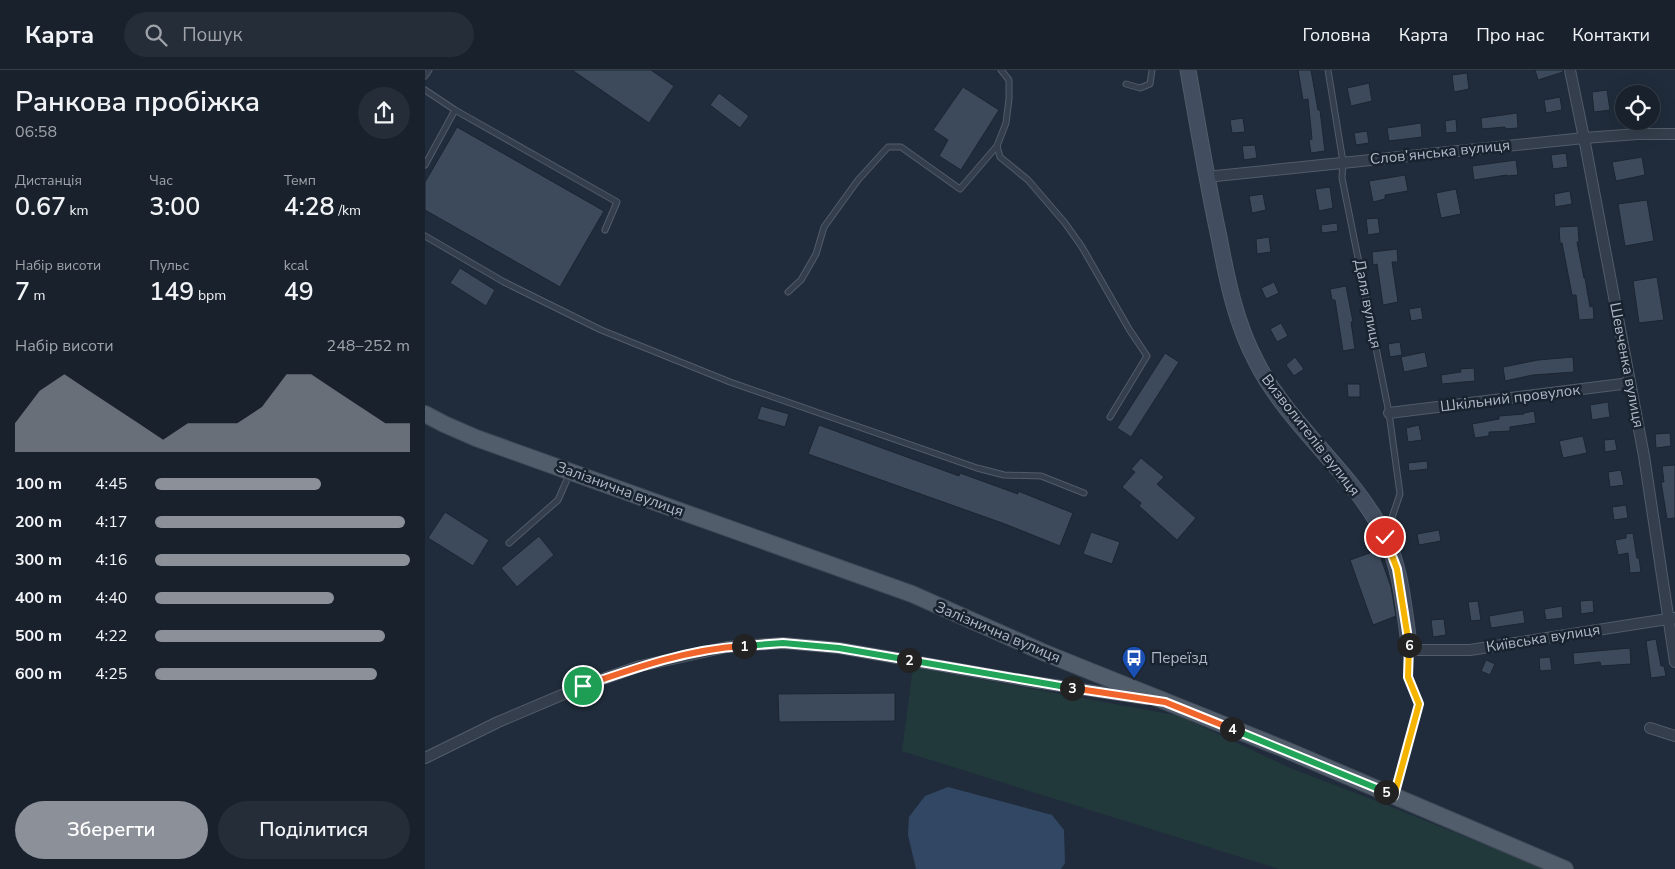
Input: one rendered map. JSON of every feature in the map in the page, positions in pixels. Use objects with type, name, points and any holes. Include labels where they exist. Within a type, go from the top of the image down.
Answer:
[{"type":"main road","name":"Залізнична вулиця","points":[[425,414],[476,438],[912,594],[1037,649],[1284,749],[1565,869]]},
{"type":"street","name":"Визволителів вулиця","points":[[1189,70],[1206,178],[1232,303],[1256,363],[1277,396],[1347,479],[1368,508],[1385,537],[1397,569],[1410,650]]},
{"type":"street","name":"Шевченка вулиця","points":[[1570,70],[1644,456],[1672,618],[1675,662]]},
{"type":"street","name":"Слов’янська вулиця","points":[[1206,178],[1584,138],[1638,134],[1675,134]]},
{"type":"street","name":"Шкільний провулок","points":[[1389,413],[1630,383]]},
{"type":"street","name":"Київська вулиця","points":[[1410,650],[1470,650],[1672,618]]},
{"type":"street","points":[[425,758],[498,722],[591,683],[640,666],[727,647],[783,643],[839,648],[1028,681],[1165,702]]},
{"type":"street","points":[[1650,728],[1675,736]]},
{"type":"lane","points":[[425,76],[429,70]]},
{"type":"lane","points":[[788,292],[801,280],[816,254],[824,227],[859,180],[888,147],[901,147],[960,189],[997,146],[1006,123],[1009,80],[1001,70]]},
{"type":"lane","points":[[1127,84],[1140,88],[1150,84],[1151,70]]},
{"type":"lane","name":"Даля вулиця","points":[[1328,70],[1343,162],[1342,178],[1389,413],[1400,494],[1385,537]]},
{"type":"lane","points":[[425,90],[455,110],[617,202],[605,230]]},
{"type":"lane","points":[[425,165],[455,110]]},
{"type":"lane","points":[[997,146],[1000,157],[1028,180],[1065,223],[1082,247],[1129,329],[1147,356],[1110,416]]},
{"type":"lane","points":[[425,236],[504,282],[601,330],[730,382],[977,468],[1004,475],[1041,476],[1084,493]]},
{"type":"lane","points":[[509,543],[559,500],[571,472]]},
{"type":"path","points":[[1394,796],[1419,704],[1408,677],[1410,650]]},
{"type":"green space","points":[[913,667],[1180,716],[1288,767],[1545,869],[1279,869],[902,751]]},
{"type":"water","points":[[948,787],[1052,815],[1064,830],[1065,863],[1061,869],[916,869],[908,835],[909,817],[925,796]]},
{"type":"building","points":[[572,70],[651,70],[674,86],[649,123]]},
{"type":"building","points":[[1298,70],[1311,70],[1318,110],[1320,110],[1325,151],[1311,153],[1309,140],[1312,139],[1308,99],[1303,100]]},
{"type":"building","points":[[1535,70],[1563,70],[1563,72],[1538,80]]},
{"type":"building","points":[[1467,73],[1469,89],[1454,92],[1452,75]]},
{"type":"building","points":[[1369,83],[1372,101],[1351,106],[1347,88]]},
{"type":"building","points":[[963,87],[999,110],[961,170],[939,156],[948,140],[933,130]]},
{"type":"building","points":[[1607,90],[1610,110],[1594,112],[1592,92]]},
{"type":"building","points":[[719,93],[749,116],[740,128],[710,105]]},
{"type":"building","points":[[1560,97],[1562,110],[1546,113],[1544,100]]},
{"type":"building","points":[[1517,113],[1518,128],[1482,129],[1481,118]]},
{"type":"building","points":[[1243,118],[1245,132],[1232,133],[1230,120]]},
{"type":"building","points":[[1456,119],[1457,132],[1446,133],[1445,121]]},
{"type":"building","points":[[1421,123],[1422,137],[1389,141],[1387,128]]},
{"type":"building","points":[[457,127],[604,211],[560,287],[425,210],[425,182]]},
{"type":"building","points":[[1367,131],[1369,143],[1356,145],[1354,133]]},
{"type":"building","points":[[1255,145],[1257,158],[1244,160],[1242,146]]},
{"type":"building","points":[[1566,153],[1568,167],[1553,169],[1551,155]]},
{"type":"building","points":[[1642,157],[1645,175],[1616,181],[1612,162]]},
{"type":"building","points":[[1516,160],[1518,175],[1474,180],[1472,166]]},
{"type":"building","points":[[1405,175],[1408,191],[1385,195],[1385,199],[1373,202],[1369,181]]},
{"type":"building","points":[[1330,187],[1333,208],[1319,211],[1315,189]]},
{"type":"building","points":[[1456,189],[1461,214],[1441,218],[1436,193]]},
{"type":"building","points":[[1570,191],[1572,204],[1555,207],[1554,194]]},
{"type":"building","points":[[1263,194],[1266,210],[1252,213],[1249,196]]},
{"type":"building","points":[[1647,200],[1654,241],[1625,246],[1618,204]]},
{"type":"building","points":[[1378,218],[1380,233],[1368,235],[1366,219]]},
{"type":"building","points":[[1337,223],[1338,231],[1322,233],[1321,225]]},
{"type":"building","points":[[1578,226],[1579,242],[1577,242],[1590,307],[1593,306],[1594,319],[1579,320],[1576,295],[1572,295],[1562,243],[1560,243],[1559,227]]},
{"type":"building","points":[[1269,237],[1271,252],[1257,254],[1256,239]]},
{"type":"building","points":[[1397,249],[1398,262],[1392,262],[1398,302],[1383,305],[1377,264],[1373,265],[1372,252]]},
{"type":"building","points":[[460,268],[495,290],[486,306],[450,283]]},
{"type":"building","points":[[1657,277],[1664,320],[1639,323],[1633,281]]},
{"type":"building","points":[[1274,282],[1279,293],[1266,299],[1261,288]]},
{"type":"building","points":[[1346,286],[1353,322],[1351,322],[1355,349],[1343,351],[1335,300],[1332,300],[1330,289]]},
{"type":"building","points":[[1421,307],[1423,319],[1411,321],[1409,309]]},
{"type":"building","points":[[1281,323],[1288,336],[1277,342],[1270,329]]},
{"type":"building","points":[[1400,342],[1402,355],[1390,357],[1388,344]]},
{"type":"building","points":[[1425,352],[1428,367],[1404,372],[1401,357]]},
{"type":"building","points":[[1165,353],[1179,362],[1131,437],[1117,428]]},
{"type":"building","points":[[1295,357],[1304,369],[1294,376],[1286,365]]},
{"type":"building","points":[[1573,357],[1574,372],[1533,375],[1505,381],[1503,367],[1538,360]]},
{"type":"building","points":[[1474,368],[1475,381],[1442,384],[1441,375],[1461,372],[1460,369]]},
{"type":"building","points":[[1347,384],[1360,384],[1360,397],[1348,397]]},
{"type":"building","points":[[1608,402],[1610,417],[1592,420],[1590,405]]},
{"type":"building","points":[[761,406],[789,414],[785,427],[757,419]]},
{"type":"building","points":[[1534,411],[1536,423],[1510,427],[1510,431],[1489,432],[1489,436],[1475,438],[1472,424],[1499,419],[1499,416],[1524,414]]},
{"type":"building","points":[[819,425],[959,476],[960,473],[1018,494],[1018,491],[1073,513],[1060,546],[1005,524],[808,454]]},
{"type":"building","points":[[1419,425],[1422,440],[1408,442],[1406,428]]},
{"type":"building","points":[[1670,433],[1671,446],[1656,448],[1655,434]]},
{"type":"building","points":[[1583,436],[1587,453],[1563,458],[1559,441]]},
{"type":"building","points":[[1615,439],[1617,450],[1605,452],[1604,440]]},
{"type":"building","points":[[1141,458],[1164,477],[1157,484],[1196,518],[1177,540],[1139,506],[1141,503],[1122,487],[1135,472],[1131,469]]},
{"type":"building","points":[[1427,461],[1428,469],[1409,471],[1408,463]]},
{"type":"building","points":[[1675,465],[1675,518],[1667,519],[1661,482],[1664,482],[1662,466]]},
{"type":"building","points":[[1621,470],[1624,485],[1610,487],[1608,472]]},
{"type":"building","points":[[1626,505],[1628,518],[1614,520],[1612,507]]},
{"type":"building","points":[[445,512],[489,540],[473,566],[428,538]]},
{"type":"building","points":[[1439,530],[1441,541],[1419,545],[1417,534]]},
{"type":"building","points":[[1091,532],[1120,542],[1112,564],[1083,554]]},
{"type":"building","points":[[1633,533],[1641,572],[1630,573],[1628,553],[1618,555],[1615,540],[1626,538],[1626,534]]},
{"type":"building","points":[[539,536],[554,555],[517,587],[501,568]]},
{"type":"building","points":[[1378,550],[1391,587],[1396,616],[1373,625],[1350,560]]},
{"type":"building","points":[[1593,600],[1594,612],[1581,614],[1580,601]]},
{"type":"building","points":[[1478,601],[1481,620],[1471,621],[1468,602]]},
{"type":"building","points":[[1562,606],[1563,618],[1546,620],[1544,609]]},
{"type":"building","points":[[1523,610],[1525,623],[1491,628],[1489,616]]},
{"type":"building","points":[[1444,619],[1446,635],[1433,637],[1431,620]]},
{"type":"building","points":[[1656,639],[1661,666],[1664,666],[1666,676],[1651,678],[1646,641]]},
{"type":"building","points":[[1630,648],[1631,664],[1601,666],[1600,662],[1574,665],[1573,653]]},
{"type":"building","points":[[1550,657],[1552,670],[1540,671],[1539,658]]},
{"type":"building","points":[[1486,660],[1495,664],[1490,675],[1481,671]]},
{"type":"building","points":[[895,693],[895,721],[779,722],[778,694]]},
{"type":"place","name":"Переїзд","points":[[1134,679]]},
{"type":"route","points":[[583,686],[640,666],[727,647],[783,643],[839,648],[1028,681],[1165,702],[1284,749],[1394,796],[1419,704],[1408,677],[1410,650],[1397,569],[1385,537]]}]
